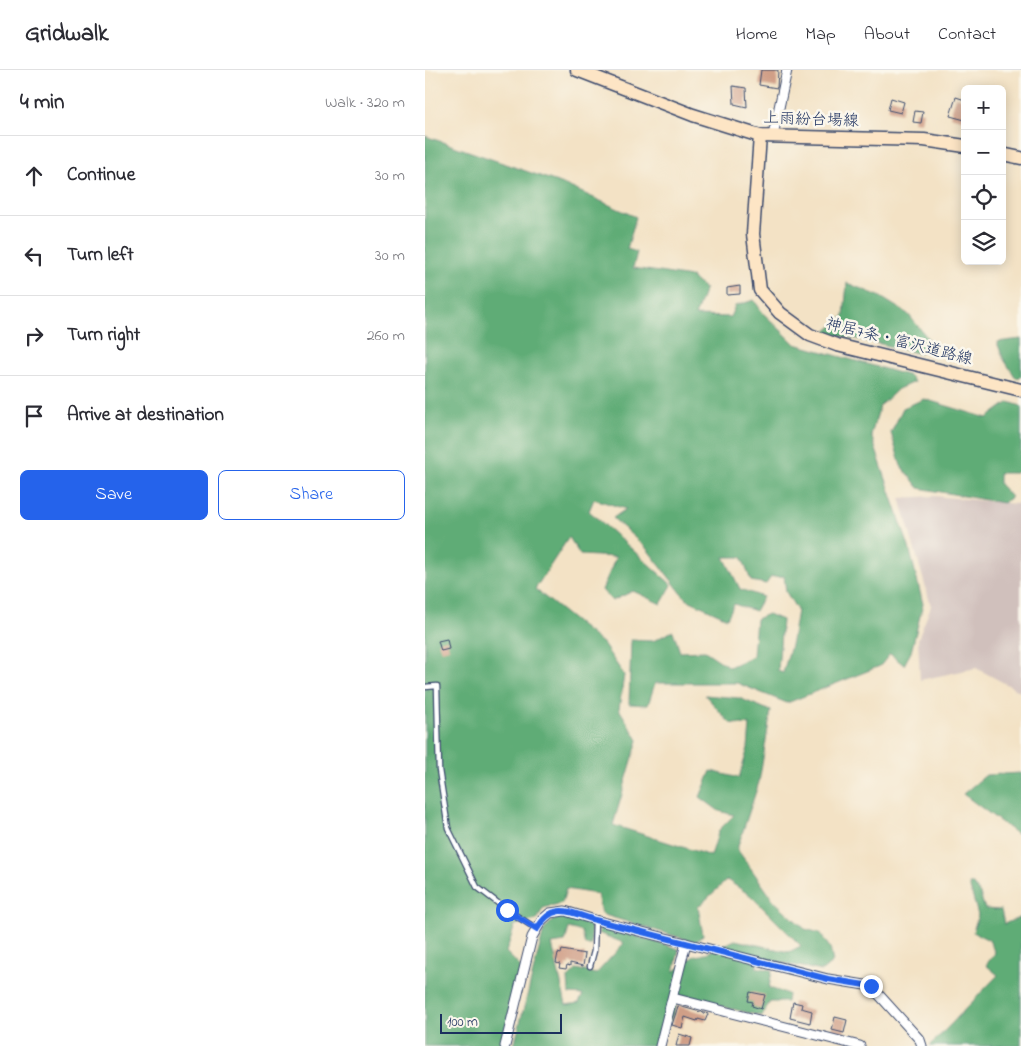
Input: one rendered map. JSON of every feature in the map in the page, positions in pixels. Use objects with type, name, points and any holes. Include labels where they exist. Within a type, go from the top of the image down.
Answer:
[{"type":"street","name":"上雨紛台場線","points":[[577,70],[693,115],[767,136],[924,140],[961,145]]},
{"type":"street","points":[[767,136],[787,70]]},
{"type":"street","name":"神居7条・富沢道路線","points":[[767,136],[753,234],[760,290],[781,313],[810,335],[837,345],[1021,390]]},
{"type":"street","points":[[1006,155],[1021,158]]},
{"type":"street","points":[[505,1046],[532,937],[542,920],[550,913],[565,911],[828,979],[871,986],[920,1040],[922,1046]]},
{"type":"street","points":[[660,1046],[686,943]]},
{"type":"street","points":[[673,998],[860,1046]]},
{"type":"lane","points":[[425,688],[437,686],[439,770],[448,828],[477,887],[507,910],[537,929]]},
{"type":"lane","points":[[590,966],[594,951],[595,920]]},
{"type":"shaded area","points":[[934,496],[1017,504],[1021,496],[1021,692],[976,668],[920,680],[918,639],[931,606],[900,498]]},
{"type":"green space","points":[[425,136],[563,184],[636,217],[627,249],[637,252],[633,268],[691,277],[705,289],[695,316],[730,317],[735,306],[754,300],[763,313],[795,344],[910,376],[914,382],[898,389],[880,406],[871,435],[909,547],[923,604],[911,652],[904,665],[890,654],[880,666],[787,703],[737,683],[655,683],[648,705],[629,704],[631,640],[653,641],[673,631],[680,652],[705,651],[729,667],[753,656],[756,619],[768,614],[782,620],[778,671],[783,673],[792,641],[797,610],[786,592],[784,576],[771,577],[766,584],[751,581],[742,557],[724,557],[740,589],[763,597],[755,611],[734,604],[727,618],[686,599],[647,549],[613,518],[626,509],[594,499],[589,511],[672,585],[661,604],[633,591],[612,601],[602,590],[616,557],[580,555],[569,537],[535,589],[603,644],[624,675],[619,709],[638,740],[613,825],[711,856],[719,830],[734,815],[719,811],[700,797],[711,771],[739,778],[748,748],[750,725],[730,723],[705,695],[739,698],[771,711],[759,782],[737,849],[774,901],[805,929],[820,933],[830,948],[833,962],[822,971],[760,958],[756,967],[772,970],[769,988],[788,994],[787,1002],[770,1002],[761,1016],[680,996],[669,1023],[661,1024],[656,1046],[514,1046],[544,930],[550,923],[560,917],[571,917],[591,924],[591,945],[585,945],[582,932],[569,928],[565,942],[552,944],[566,1005],[579,1003],[583,995],[569,994],[568,978],[577,969],[596,974],[624,943],[598,933],[602,926],[679,949],[674,972],[694,956],[702,955],[735,940],[789,952],[801,946],[750,895],[727,880],[698,907],[703,935],[695,942],[601,914],[597,894],[566,889],[562,903],[543,908],[537,920],[515,925],[506,952],[521,967],[501,1046],[425,1046]]},
{"type":"green space","points":[[847,283],[879,296],[908,314],[930,341],[920,354],[873,342],[824,333],[844,316]]},
{"type":"green space","points":[[1021,339],[1021,377],[1016,378],[1003,358],[997,342]]},
{"type":"green space","points":[[924,399],[987,418],[1009,402],[1021,406],[1021,468],[1016,473],[999,473],[999,484],[1011,497],[1003,503],[919,488],[901,466],[891,433],[903,408]]},
{"type":"green space","points":[[1021,773],[1021,837],[963,794],[986,775]]},
{"type":"green space","points":[[969,884],[973,884],[980,894],[985,909],[1001,910],[1004,924],[1021,917],[1021,1046],[930,1046],[998,975],[986,965],[995,953],[989,940],[973,932],[978,915]]},
{"type":"building","points":[[761,70],[778,70],[777,88],[759,85]]},
{"type":"building","points":[[733,86],[746,88],[747,107],[734,104]]},
{"type":"building","points":[[956,97],[961,99],[961,119],[950,116]]},
{"type":"building","points":[[891,98],[904,102],[901,113],[888,110]]},
{"type":"building","points":[[915,111],[923,112],[921,123],[913,122]]},
{"type":"building","points":[[740,286],[740,294],[727,295],[727,288]]},
{"type":"building","points":[[447,639],[449,649],[441,651],[438,641]]},
{"type":"building","points":[[562,950],[585,954],[583,966],[570,963],[570,966],[567,965],[566,969],[559,968],[560,964],[556,963],[558,953],[561,954]]},
{"type":"building","points":[[750,992],[765,995],[761,1009],[752,1006],[753,1002],[748,1001]]},
{"type":"building","points":[[793,1002],[802,1004],[801,1008],[812,1011],[810,1023],[790,1018]]},
{"type":"building","points":[[678,1006],[708,1014],[705,1021],[698,1019],[697,1021],[685,1017],[682,1028],[672,1025]]},
{"type":"building","points":[[835,1017],[847,1020],[844,1033],[832,1030]]},
{"type":"building","points":[[679,1034],[692,1038],[690,1046],[676,1046]]},
{"type":"route","points":[[507,910],[537,929],[542,920],[550,913],[565,911],[828,979],[871,986]]}]
